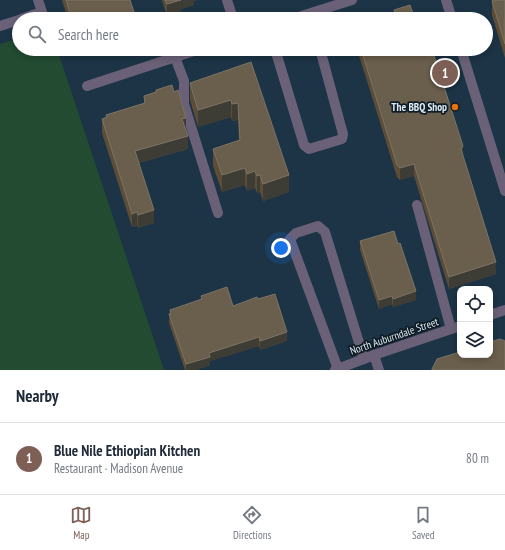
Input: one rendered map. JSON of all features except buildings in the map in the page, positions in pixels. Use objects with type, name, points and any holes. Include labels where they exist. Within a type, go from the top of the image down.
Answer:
[{"type":"street","points":[[38,0],[42,12]]},
{"type":"street","points":[[226,0],[230,12]]},
{"type":"street","points":[[321,12],[352,0]]},
{"type":"street","points":[[446,0],[450,12]]},
{"type":"street","points":[[0,26],[12,22]]},
{"type":"street","points":[[87,86],[179,56]]},
{"type":"street","points":[[276,56],[304,145],[309,149],[342,139],[343,134],[322,56]]},
{"type":"street","points":[[463,56],[505,191]]},
{"type":"street","points":[[176,57],[184,81],[184,104],[218,213]]},
{"type":"street","points":[[417,205],[456,327]]},
{"type":"street","points":[[337,369],[290,239],[296,233],[318,226],[325,232],[364,359]]},
{"type":"street","points":[[493,314],[505,310]]},
{"type":"street","name":"North Auburndale Street","points":[[337,369],[456,327]]},
{"type":"street","points":[[374,355],[379,370]]},
{"type":"green space","points":[[12,40],[12,56],[59,56],[164,370],[0,370],[0,44]]},
{"type":"place","name":"Blue Nile Ethiopian Kitchen","points":[[445,73]]},
{"type":"place","name":"The BBQ Shop","points":[[455,107]]}]
